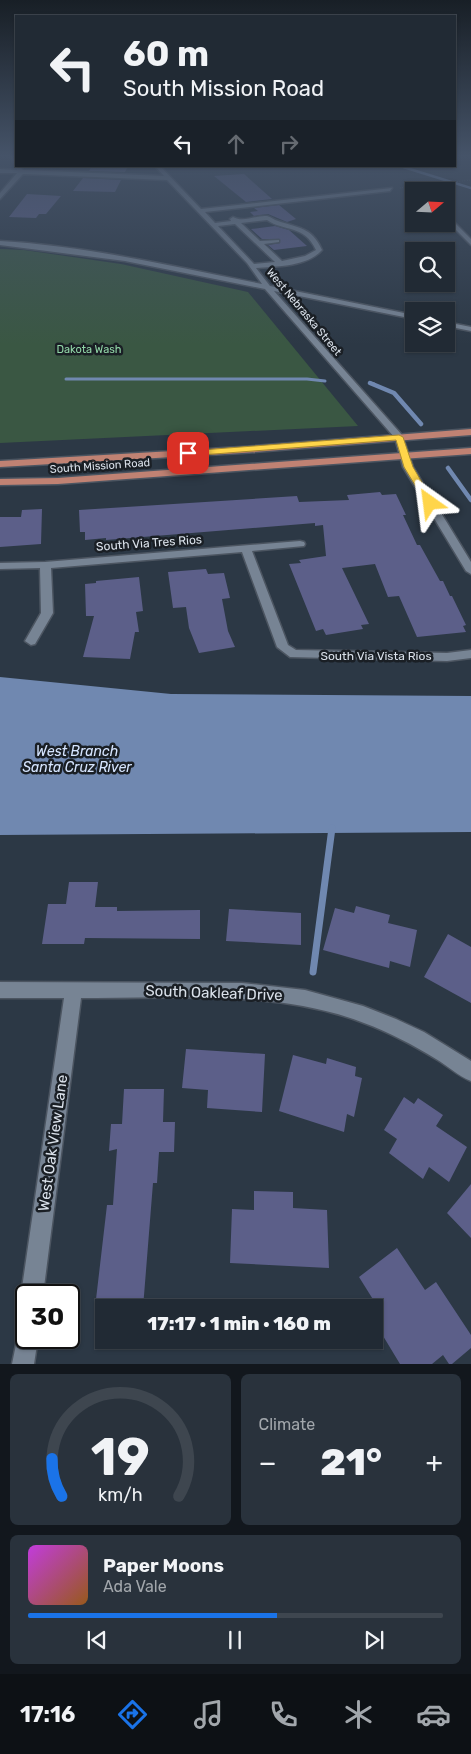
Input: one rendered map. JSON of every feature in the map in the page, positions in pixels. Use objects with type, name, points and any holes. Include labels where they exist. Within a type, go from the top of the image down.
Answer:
[{"type":"main road","name":"South Mission Road","points":[[1,466],[471,432]]},
{"type":"main road","name":"South Mission Road","points":[[0,482],[86,479],[471,451]]},
{"type":"street","name":"West Nebraska Street","points":[[206,218],[245,252],[252,266],[267,287],[325,356],[399,437],[408,467],[471,571]]},
{"type":"street","points":[[230,218],[253,238],[258,247],[265,250],[278,262]]},
{"type":"street","points":[[213,224],[268,218],[272,222],[297,228],[317,244],[319,250],[315,255],[306,258],[252,266]]},
{"type":"street","points":[[455,226],[471,243]]},
{"type":"street","points":[[245,239],[253,238]]},
{"type":"street","points":[[258,247],[277,241]]},
{"type":"street","points":[[0,243],[125,259],[405,315]]},
{"type":"street","points":[[455,326],[471,329]]},
{"type":"street","name":"South Via Tres Rios","points":[[0,566],[45,565],[246,550],[300,544]]},
{"type":"street","name":"South Via Vista Rios","points":[[246,550],[283,647],[294,654],[309,656],[447,656],[471,654]]},
{"type":"street","points":[[31,641],[46,614],[45,565]]},
{"type":"street","name":"South Oakleaf Drive","points":[[0,990],[242,991],[312,998],[379,1020],[421,1040],[451,1057],[471,1072]]},
{"type":"street","name":"West Oak View Lane","points":[[34,1284],[74,990]]},
{"type":"street","points":[[23,1364],[25,1349]]},
{"type":"green space","name":"Dakota Wash","points":[[0,249],[24,250],[121,264],[248,292],[358,426],[0,443]]},
{"type":"water","name":"West Branch Santa Cruz River","points":[[0,677],[171,694],[471,696],[471,832],[0,835]]},
{"type":"building","points":[[277,218],[296,219],[287,222]]},
{"type":"building","points":[[275,226],[289,230],[307,246],[274,250],[268,245],[280,243],[280,239],[262,239],[251,229]]},
{"type":"building","points":[[380,492],[382,495],[396,494],[406,515],[403,515],[417,545],[420,545],[440,581],[443,581],[450,596],[452,596],[466,625],[463,626],[466,632],[417,637],[399,596],[388,597],[375,564],[342,568],[369,624],[361,625],[363,629],[326,635],[323,629],[316,631],[289,564],[301,563],[299,560],[326,556],[323,525],[315,526],[315,523],[106,540],[106,538],[85,540],[85,532],[80,532],[79,510],[297,496],[299,502],[349,500],[347,495]]},
{"type":"building","points":[[42,509],[41,544],[0,547],[0,517],[21,517],[22,510]]},
{"type":"building","points":[[206,569],[208,574],[224,573],[230,598],[222,599],[228,631],[235,647],[199,653],[189,628],[186,607],[173,608],[168,572]]},
{"type":"building","points":[[139,577],[143,611],[136,612],[139,632],[135,632],[130,659],[83,657],[94,616],[86,616],[85,584],[96,583],[96,581]]},
{"type":"building","points":[[69,882],[98,882],[95,907],[117,907],[117,911],[200,910],[200,939],[85,938],[84,944],[42,944],[48,904],[66,904]]},
{"type":"building","points":[[356,906],[390,915],[388,923],[417,930],[410,967],[390,961],[389,968],[323,950],[335,908],[354,913]]},
{"type":"building","points":[[229,909],[301,913],[301,945],[226,941]]},
{"type":"building","points":[[448,934],[471,947],[471,1003],[424,977]]},
{"type":"building","points":[[186,1049],[265,1054],[262,1112],[207,1108],[208,1090],[182,1088]]},
{"type":"building","points":[[293,1055],[326,1064],[327,1058],[356,1067],[355,1076],[362,1078],[354,1117],[347,1114],[344,1132],[279,1111]]},
{"type":"building","points":[[124,1089],[164,1089],[163,1122],[175,1122],[174,1152],[159,1152],[157,1183],[153,1183],[144,1299],[96,1299],[107,1205],[113,1205],[117,1149],[109,1151],[111,1124],[122,1124]]},
{"type":"building","points":[[404,1097],[414,1104],[418,1098],[443,1115],[436,1126],[467,1147],[449,1182],[429,1167],[423,1179],[389,1153],[397,1139],[384,1130]]},
{"type":"building","points":[[471,1184],[471,1238],[447,1213]]},
{"type":"building","points":[[254,1191],[293,1192],[293,1208],[327,1210],[329,1268],[230,1263],[232,1209],[254,1210]]},
{"type":"building","points":[[397,1248],[425,1290],[436,1282],[471,1335],[471,1348],[452,1364],[449,1364],[443,1355],[432,1364],[400,1364],[383,1336],[383,1299],[373,1299],[359,1277]]},
{"type":"waterway","points":[[66,379],[307,379],[325,381]]},
{"type":"waterway","points":[[374,384],[370,383],[394,393],[421,424]]},
{"type":"waterway","points":[[448,468],[471,500]]},
{"type":"waterway","points":[[313,972],[332,828]]},
{"type":"route","points":[[188,453],[399,437],[408,467],[430,503]]}]
